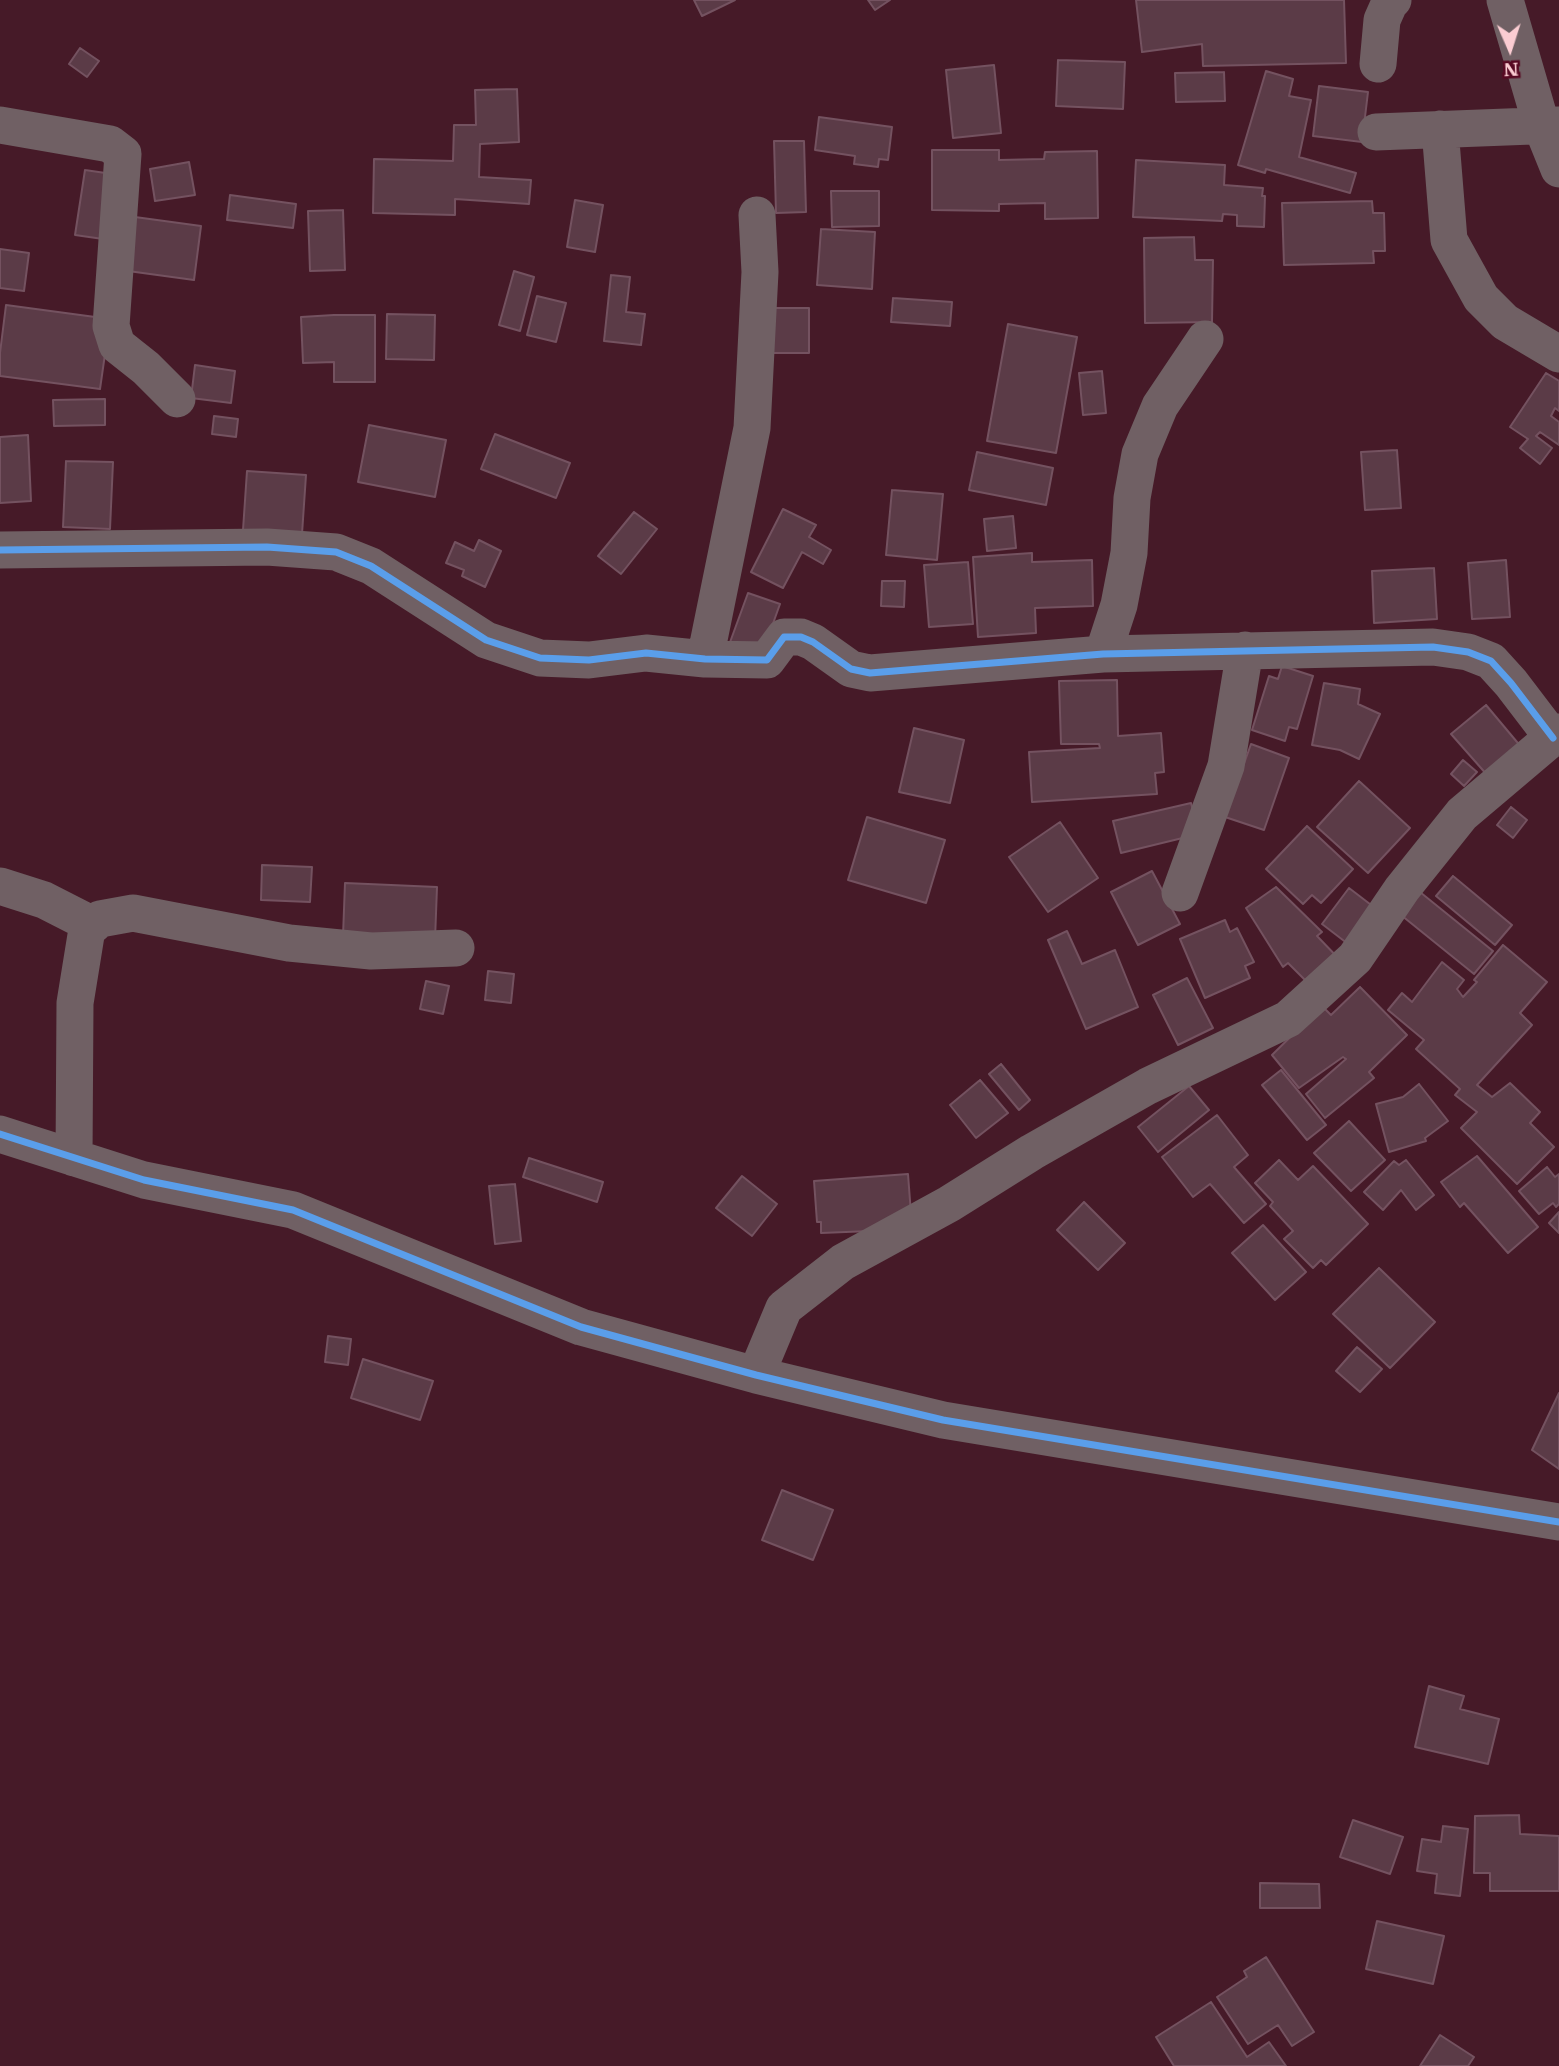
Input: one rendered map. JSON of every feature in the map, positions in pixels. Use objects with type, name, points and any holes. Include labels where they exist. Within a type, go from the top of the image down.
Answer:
[{"type":"street","points":[[1378,64],[1382,20],[1393,0]]},
{"type":"street","points":[[1505,0],[1550,126],[1559,169]]},
{"type":"street","points":[[0,125],[110,144],[123,154],[111,326],[117,345],[146,368],[177,400]]},
{"type":"street","points":[[1376,132],[1550,126]]},
{"type":"street","points":[[1440,128],[1449,240],[1481,298],[1505,322],[1559,354]]},
{"type":"street","points":[[705,659],[751,428],[760,272],[757,215]]},
{"type":"street","points":[[1103,654],[1119,605],[1140,454],[1160,406],[1205,339]]},
{"type":"street","points":[[0,550],[267,547],[336,552],[371,566],[486,640],[540,658],[589,660],[646,653],[705,659],[767,660],[784,637],[801,637],[813,642],[851,669],[870,673],[1103,654],[1245,650],[1433,647],[1468,652],[1491,660],[1556,735],[1462,814],[1402,889],[1354,958],[1288,1019],[1148,1086],[1032,1152],[949,1204],[843,1262],[784,1308],[755,1375]]},
{"type":"street","points":[[1180,893],[1226,766],[1245,650]]},
{"type":"street","points":[[0,886],[44,900],[93,925]]},
{"type":"street","points":[[74,1158],[75,1003],[87,929],[100,919],[133,913],[289,943],[371,951],[456,948]]},
{"type":"street","points":[[0,1134],[144,1180],[293,1210],[581,1327],[755,1375],[943,1420],[1559,1522]]},
{"type":"building","points":[[694,0],[735,0],[702,16]]},
{"type":"building","points":[[868,0],[890,0],[875,10]]},
{"type":"building","points":[[1136,0],[1344,0],[1346,63],[1203,66],[1202,44],[1142,52]]},
{"type":"building","points":[[80,48],[99,61],[87,77],[69,64]]},
{"type":"building","points":[[1058,60],[1125,62],[1123,109],[1056,106]]},
{"type":"building","points":[[994,65],[1001,133],[953,138],[946,70]]},
{"type":"building","points":[[1266,71],[1293,79],[1289,96],[1311,100],[1299,157],[1356,173],[1350,193],[1266,169],[1265,173],[1238,165]]},
{"type":"building","points":[[1224,72],[1225,101],[1176,102],[1175,73]]},
{"type":"building","points":[[1319,86],[1368,92],[1362,142],[1313,136]]},
{"type":"building","points":[[517,89],[519,142],[480,144],[479,177],[531,180],[529,204],[455,199],[455,215],[373,213],[374,159],[453,161],[454,125],[476,125],[475,90]]},
{"type":"building","points":[[819,117],[892,127],[888,160],[879,159],[878,167],[854,164],[855,156],[815,150]]},
{"type":"building","points":[[774,141],[804,141],[806,212],[776,213]]},
{"type":"building","points":[[932,150],[999,150],[999,160],[1044,159],[1045,152],[1097,151],[1098,218],[1045,219],[1045,203],[999,204],[999,211],[932,210]]},
{"type":"building","points":[[1136,160],[1225,165],[1224,185],[1263,188],[1264,227],[1237,226],[1237,215],[1223,214],[1222,221],[1133,217]]},
{"type":"building","points":[[189,162],[195,195],[155,201],[150,169]]},
{"type":"building","points":[[85,170],[119,175],[110,240],[75,235]]},
{"type":"building","points":[[831,191],[879,191],[879,226],[832,227]]},
{"type":"building","points":[[230,195],[296,204],[293,228],[227,220]]},
{"type":"building","points":[[575,200],[603,205],[595,252],[567,247]]},
{"type":"building","points":[[1372,201],[1373,213],[1384,213],[1385,251],[1373,251],[1374,263],[1284,265],[1282,203]]},
{"type":"building","points":[[343,210],[345,270],[310,271],[308,211]]},
{"type":"building","points":[[135,217],[201,226],[194,280],[128,271]]},
{"type":"building","points":[[821,229],[875,232],[872,289],[817,285]]},
{"type":"building","points":[[1194,237],[1195,260],[1213,260],[1212,322],[1145,323],[1144,238]]},
{"type":"building","points":[[0,249],[29,253],[24,291],[0,288]]},
{"type":"building","points":[[514,271],[534,277],[520,331],[499,325]]},
{"type":"building","points":[[611,275],[630,277],[626,312],[645,314],[641,345],[604,341]]},
{"type":"building","points":[[537,296],[566,303],[556,342],[527,335]]},
{"type":"building","points":[[893,298],[952,302],[950,326],[891,322]]},
{"type":"building","points":[[6,305],[110,319],[100,389],[0,376]]},
{"type":"building","points":[[770,308],[809,308],[809,353],[770,353]]},
{"type":"building","points":[[387,314],[435,315],[434,360],[386,359]]},
{"type":"building","points":[[375,315],[375,382],[334,382],[334,362],[303,363],[301,317]]},
{"type":"building","points":[[1008,324],[1077,337],[1056,453],[987,441]]},
{"type":"building","points":[[195,365],[235,371],[231,403],[191,398]]},
{"type":"building","points":[[1102,371],[1106,413],[1083,415],[1079,373]]},
{"type":"building","points":[[1546,373],[1559,381],[1559,411],[1555,408],[1551,416],[1559,422],[1559,445],[1540,432],[1536,436],[1552,448],[1540,464],[1520,448],[1528,439],[1510,427]]},
{"type":"building","points":[[105,399],[105,425],[54,426],[53,400]]},
{"type":"building","points":[[214,416],[238,419],[236,437],[212,434]]},
{"type":"building","points":[[369,425],[446,440],[435,497],[358,482]]},
{"type":"building","points":[[495,434],[570,463],[556,498],[481,469]]},
{"type":"building","points":[[28,435],[31,501],[0,503],[0,437]]},
{"type":"building","points":[[1397,450],[1401,508],[1365,510],[1361,452]]},
{"type":"building","points":[[977,452],[1053,468],[1046,505],[969,490]]},
{"type":"building","points":[[66,461],[113,462],[110,529],[63,527]]},
{"type":"building","points":[[247,471],[306,475],[302,534],[243,530]]},
{"type":"building","points":[[892,490],[943,494],[937,560],[886,555]]},
{"type":"building","points":[[783,509],[816,525],[809,537],[831,550],[823,564],[802,552],[783,588],[751,572]]},
{"type":"building","points":[[634,512],[657,529],[621,574],[598,556]]},
{"type":"building","points":[[1013,516],[1016,548],[987,551],[984,519]]},
{"type":"building","points":[[479,540],[501,551],[485,587],[462,576],[464,570],[446,563],[455,542],[474,551]]},
{"type":"building","points":[[1032,553],[1032,562],[1092,560],[1093,606],[1035,608],[1036,633],[978,637],[973,557]]},
{"type":"building","points":[[1506,560],[1510,617],[1472,619],[1468,563]]},
{"type":"building","points":[[968,562],[973,624],[929,627],[924,565]]},
{"type":"building","points":[[1434,568],[1437,619],[1374,623],[1372,571]]},
{"type":"building","points":[[882,581],[905,581],[904,607],[881,606]]},
{"type":"building","points":[[748,593],[780,604],[761,657],[729,645]]},
{"type":"building","points":[[1282,666],[1313,676],[1297,729],[1289,727],[1285,741],[1252,730],[1269,676],[1278,679]]},
{"type":"building","points":[[1117,680],[1118,736],[1161,733],[1164,772],[1155,773],[1157,794],[1032,802],[1029,752],[1100,748],[1099,744],[1061,744],[1059,681]]},
{"type":"building","points":[[1324,683],[1360,689],[1358,704],[1380,714],[1359,759],[1340,750],[1312,745]]},
{"type":"building","points":[[1486,705],[1522,748],[1488,776],[1451,734]]},
{"type":"building","points":[[914,728],[964,740],[950,803],[899,792]]},
{"type":"building","points":[[1251,744],[1289,758],[1264,830],[1225,817]]},
{"type":"building","points":[[1463,760],[1477,772],[1464,786],[1451,774]]},
{"type":"building","points":[[1359,781],[1410,828],[1368,873],[1317,827]]},
{"type":"building","points":[[1191,803],[1199,834],[1121,853],[1113,821]]},
{"type":"building","points":[[1511,807],[1527,820],[1513,838],[1497,825]]},
{"type":"building","points":[[867,817],[945,840],[926,903],[848,880]]},
{"type":"building","points":[[1060,822],[1098,878],[1048,912],[1009,857]]},
{"type":"building","points":[[1307,826],[1353,869],[1321,903],[1312,895],[1303,904],[1266,869]]},
{"type":"building","points":[[262,865],[312,867],[310,902],[261,900]]},
{"type":"building","points":[[1152,871],[1180,924],[1138,945],[1111,892]]},
{"type":"building","points":[[1453,876],[1512,925],[1495,945],[1436,896]]},
{"type":"building","points":[[345,883],[437,887],[435,940],[343,936]]},
{"type":"building","points":[[1276,887],[1322,932],[1317,936],[1342,962],[1315,990],[1288,963],[1283,967],[1246,908]]},
{"type":"building","points":[[1349,888],[1379,911],[1352,947],[1322,924]]},
{"type":"building","points":[[1415,888],[1493,951],[1474,974],[1396,911]]},
{"type":"building","points":[[1225,920],[1230,932],[1237,928],[1254,962],[1245,966],[1250,978],[1205,998],[1180,939]]},
{"type":"building","points":[[1067,931],[1082,964],[1115,950],[1138,1007],[1086,1029],[1048,940]]},
{"type":"building","points":[[1503,945],[1547,982],[1520,1013],[1532,1025],[1477,1085],[1492,1097],[1510,1083],[1540,1112],[1530,1123],[1554,1147],[1517,1184],[1461,1128],[1477,1112],[1455,1095],[1460,1089],[1416,1049],[1424,1040],[1388,1010],[1402,993],[1412,1002],[1442,962],[1464,980],[1457,989],[1463,997]]},
{"type":"building","points":[[488,971],[514,974],[511,1003],[485,1000]]},
{"type":"building","points":[[1187,978],[1213,1028],[1178,1045],[1153,995]]},
{"type":"building","points":[[426,981],[449,986],[443,1014],[420,1009]]},
{"type":"building","points":[[1360,987],[1407,1035],[1369,1072],[1374,1078],[1325,1118],[1306,1094],[1346,1059],[1343,1057],[1299,1088],[1272,1055],[1322,1006],[1331,1015]]},
{"type":"building","points":[[1001,1064],[1030,1100],[1019,1110],[989,1074]]},
{"type":"building","points":[[1281,1070],[1326,1125],[1307,1140],[1262,1085]]},
{"type":"building","points":[[980,1080],[1008,1113],[976,1138],[950,1105]]},
{"type":"building","points":[[1419,1084],[1448,1121],[1425,1138],[1426,1141],[1389,1152],[1376,1104],[1403,1097]]},
{"type":"building","points":[[1189,1086],[1209,1110],[1158,1152],[1138,1127]]},
{"type":"building","points":[[1217,1115],[1248,1155],[1234,1167],[1266,1204],[1244,1223],[1210,1184],[1193,1197],[1162,1157]]},
{"type":"building","points":[[1349,1121],[1385,1160],[1351,1191],[1314,1153]]},
{"type":"building","points":[[1477,1156],[1538,1227],[1508,1253],[1464,1203],[1460,1207],[1441,1182]]},
{"type":"building","points":[[529,1158],[603,1182],[597,1202],[523,1177]]},
{"type":"building","points":[[1279,1160],[1298,1180],[1313,1166],[1368,1224],[1326,1265],[1321,1260],[1313,1268],[1284,1239],[1293,1231],[1270,1206],[1273,1202],[1255,1183]]},
{"type":"building","points":[[1406,1160],[1434,1195],[1416,1210],[1401,1190],[1383,1210],[1364,1192],[1394,1161],[1399,1165]]},
{"type":"building","points":[[1547,1167],[1555,1177],[1559,1174],[1559,1204],[1556,1207],[1553,1203],[1539,1214],[1519,1191]]},
{"type":"building","points":[[908,1174],[911,1214],[895,1230],[821,1233],[821,1222],[817,1222],[814,1181]]},
{"type":"building","points":[[742,1176],[777,1204],[752,1236],[716,1208]]},
{"type":"building","points":[[515,1184],[521,1241],[495,1244],[489,1186]]},
{"type":"building","points":[[1084,1202],[1125,1243],[1098,1270],[1057,1230]]},
{"type":"building","points":[[1559,1212],[1559,1233],[1549,1223]]},
{"type":"building","points":[[1263,1225],[1306,1272],[1275,1300],[1232,1253]]},
{"type":"building","points":[[1379,1268],[1435,1322],[1390,1368],[1333,1314]]},
{"type":"building","points":[[328,1336],[351,1339],[348,1365],[325,1362]]},
{"type":"building","points":[[1357,1347],[1382,1369],[1360,1392],[1336,1371]]},
{"type":"building","points":[[363,1359],[433,1381],[420,1420],[351,1398]]},
{"type":"building","points":[[1559,1393],[1559,1469],[1532,1450]]},
{"type":"building","points":[[782,1490],[833,1510],[813,1560],[762,1540]]},
{"type":"building","points":[[1429,1686],[1464,1696],[1460,1709],[1499,1719],[1488,1764],[1415,1747]]},
{"type":"building","points":[[1519,1815],[1520,1834],[1559,1836],[1559,1891],[1490,1891],[1490,1873],[1474,1873],[1475,1816]]},
{"type":"building","points":[[1353,1820],[1403,1837],[1390,1874],[1340,1857]]},
{"type":"building","points":[[1443,1826],[1468,1829],[1460,1896],[1435,1893],[1437,1874],[1417,1871],[1422,1839],[1441,1842]]},
{"type":"building","points":[[1260,1883],[1319,1884],[1320,1908],[1260,1908]]},
{"type":"building","points":[[1377,1921],[1444,1936],[1433,1984],[1366,1969]]},
{"type":"building","points":[[1266,1957],[1314,2032],[1292,2046],[1278,2025],[1248,2044],[1217,1997],[1247,1977],[1244,1971]]},
{"type":"building","points":[[1211,2002],[1247,2057],[1269,2042],[1286,2066],[1174,2066],[1156,2037]]},
{"type":"building","points":[[1440,2035],[1474,2057],[1468,2066],[1420,2066]]},
{"type":"cycle path","points":[[0,550],[267,547],[336,552],[371,566],[486,640],[540,658],[589,660],[646,653],[705,659],[767,660],[784,637],[801,637],[813,642],[851,669],[870,673],[1103,654],[1433,647],[1468,652],[1491,661],[1553,738]]},
{"type":"cycle path","points":[[0,1134],[144,1180],[293,1210],[581,1327],[756,1375],[943,1420],[1559,1522]]}]
